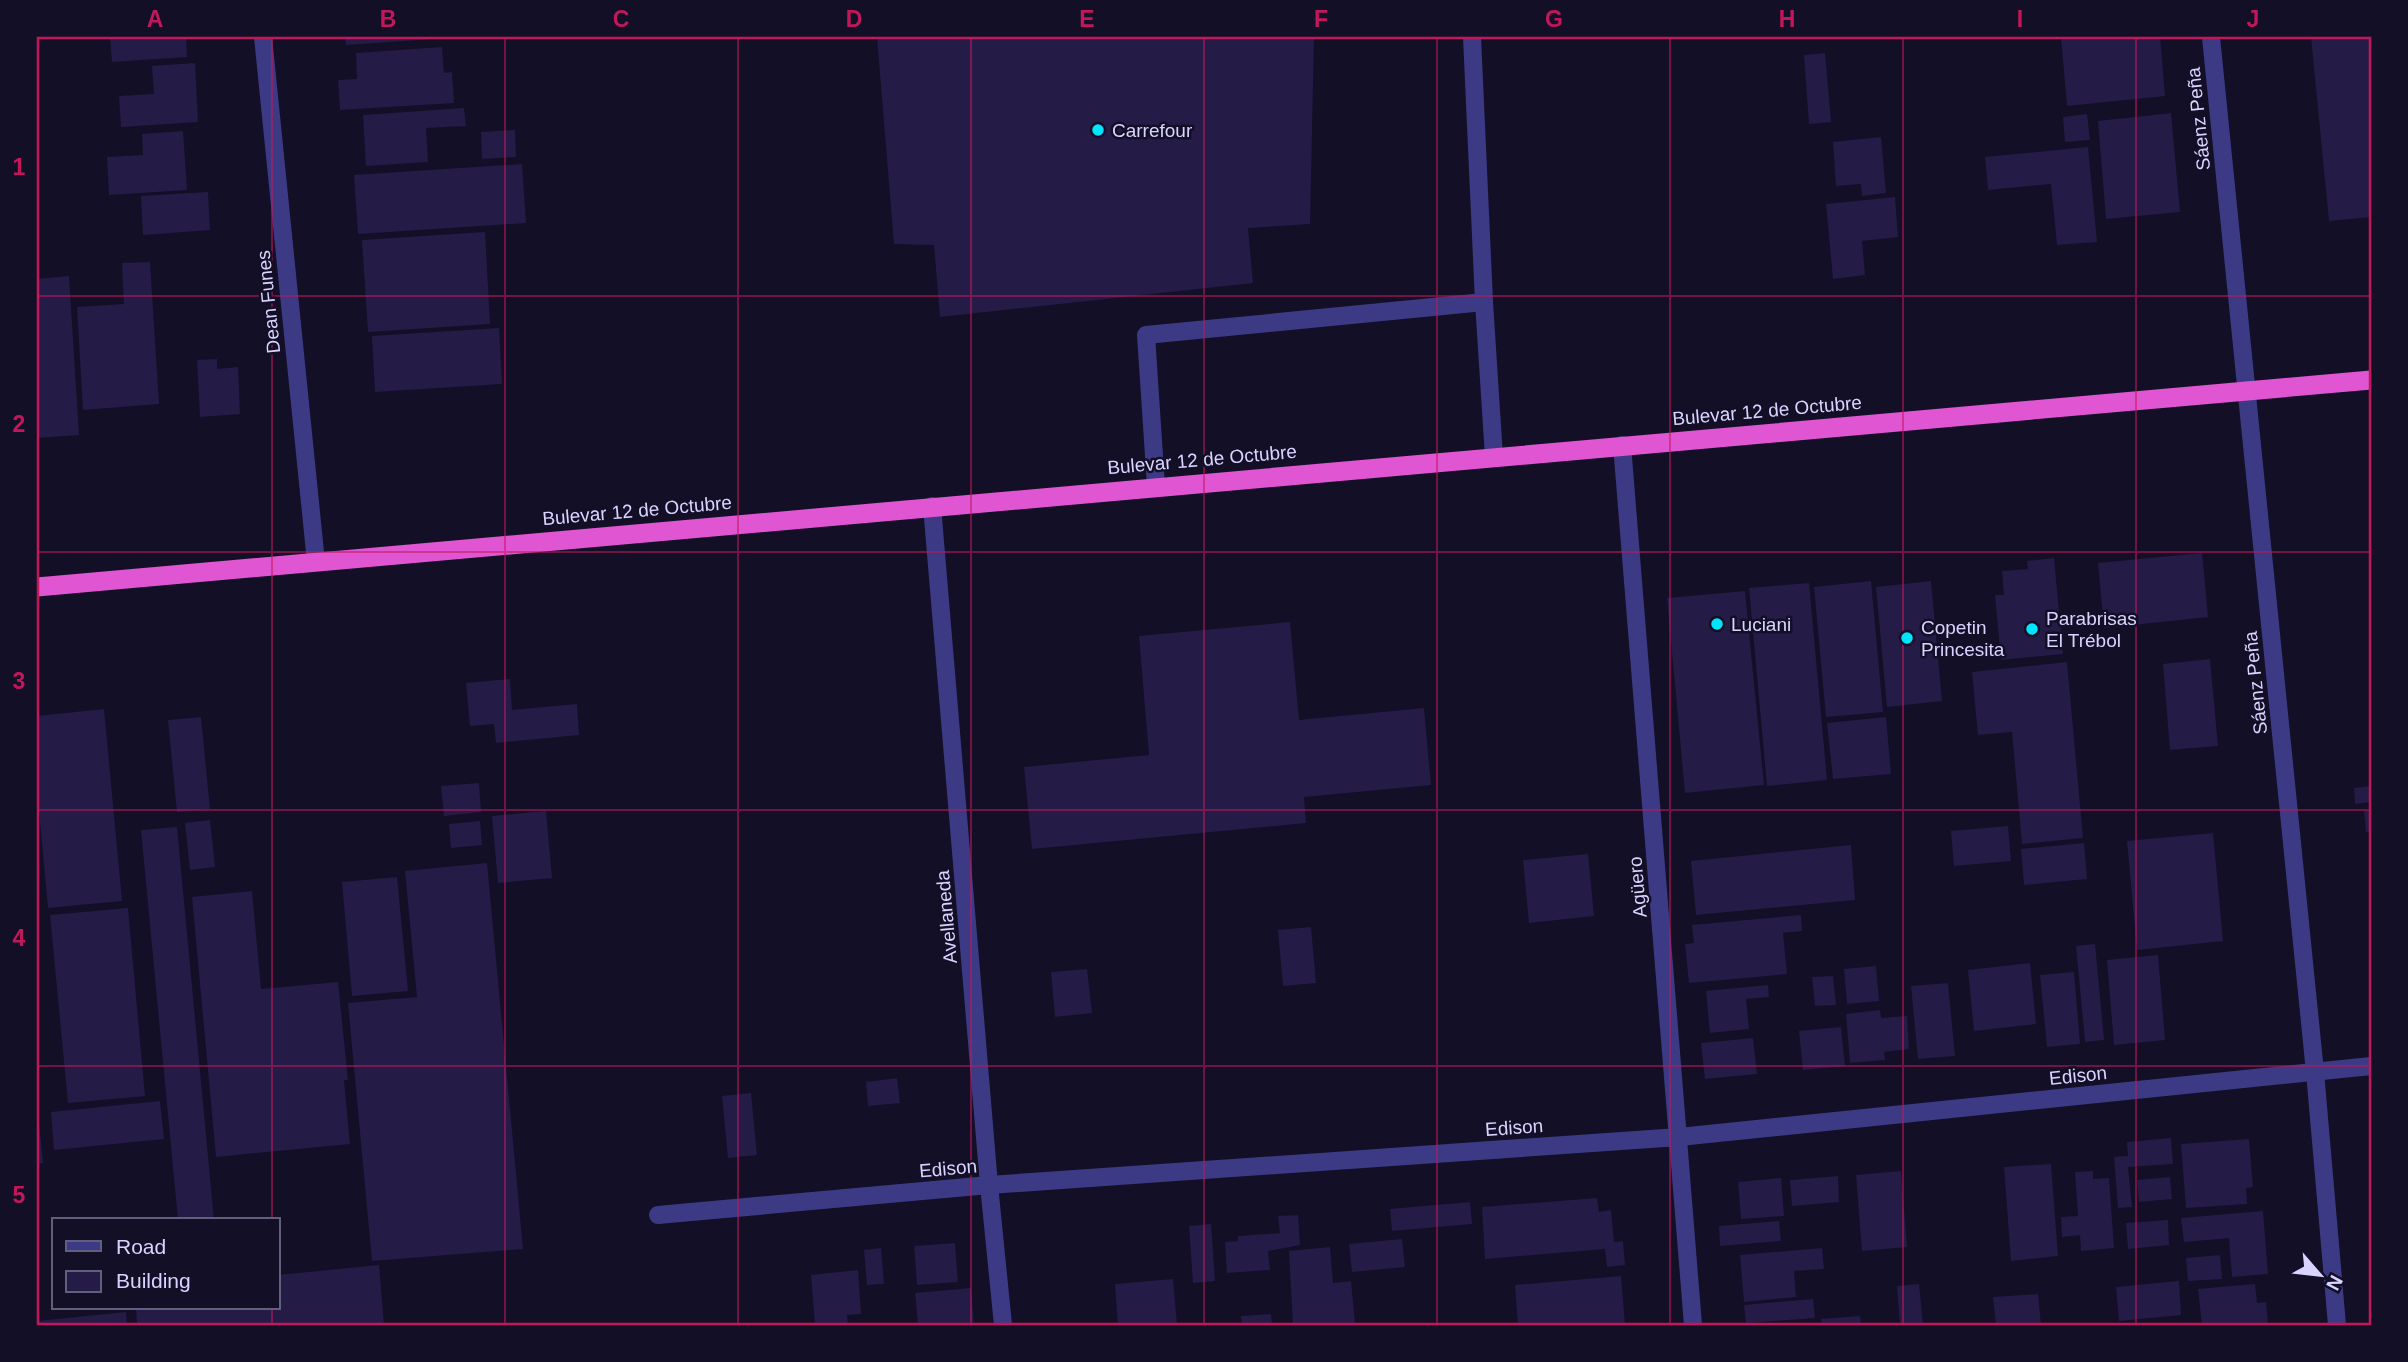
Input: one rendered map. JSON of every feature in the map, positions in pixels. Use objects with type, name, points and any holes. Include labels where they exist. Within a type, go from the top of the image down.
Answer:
[{"type":"highway","name":"Bulevar 12 de Octubre","points":[[37,587],[2371,380]]},
{"type":"street","name":"Dean Funes","points":[[262,37],[316,562]]},
{"type":"street","points":[[1472,37],[1494,457]]},
{"type":"street","name":"Sáenz Peña","points":[[2211,37],[2315,1072],[2337,1325]]},
{"type":"street","points":[[1156,486],[1146,335],[1484,302]]},
{"type":"street","name":"Agüero","points":[[1622,445],[1693,1325]]},
{"type":"street","name":"Avellaneda","points":[[933,506],[1003,1325]]},
{"type":"street","name":"Edison","points":[[658,1215],[989,1185],[1679,1137],[2371,1066]]},
{"type":"building","points":[[110,37],[186,37],[187,57],[112,62]]},
{"type":"building","points":[[345,37],[434,37],[434,39],[346,45]]},
{"type":"building","name":"Carrefour","points":[[877,37],[1314,37],[1310,224],[1248,228],[1253,283],[940,317],[934,245],[894,244]]},
{"type":"building","points":[[2061,37],[2160,37],[2165,96],[2067,106]]},
{"type":"building","points":[[2311,37],[2371,37],[2371,217],[2329,221]]},
{"type":"building","points":[[442,47],[444,73],[452,72],[454,103],[340,110],[338,80],[357,79],[356,53]]},
{"type":"building","points":[[1825,53],[1831,122],[1809,124],[1804,55]]},
{"type":"building","points":[[195,63],[198,122],[121,127],[119,96],[154,94],[152,66]]},
{"type":"building","points":[[464,108],[466,126],[426,128],[428,162],[366,166],[363,115]]},
{"type":"building","points":[[2171,113],[2180,212],[2106,219],[2098,121]]},
{"type":"building","points":[[2087,114],[2090,140],[2065,142],[2063,117]]},
{"type":"building","points":[[515,130],[516,157],[482,159],[481,132]]},
{"type":"building","points":[[183,131],[187,190],[109,195],[107,157],[143,155],[142,134]]},
{"type":"building","points":[[1881,137],[1886,193],[1862,196],[1861,184],[1836,186],[1833,142]]},
{"type":"building","points":[[2088,147],[2097,242],[2057,245],[2051,184],[1988,190],[1985,157]]},
{"type":"building","points":[[522,164],[526,223],[358,234],[354,175]]},
{"type":"building","points":[[208,192],[210,230],[143,235],[141,196]]},
{"type":"building","points":[[1895,197],[1898,237],[1862,241],[1865,275],[1833,279],[1826,204]]},
{"type":"building","points":[[485,232],[490,324],[368,332],[362,240]]},
{"type":"building","points":[[150,262],[159,404],[83,410],[77,307],[124,304],[122,263]]},
{"type":"building","points":[[69,276],[79,435],[37,438],[37,279]]},
{"type":"building","points":[[499,328],[502,384],[375,392],[372,336]]},
{"type":"building","points":[[217,359],[217,369],[238,367],[240,414],[200,417],[197,360]]},
{"type":"building","points":[[2202,553],[2208,617],[2104,628],[2098,563]]},
{"type":"building","points":[[2054,558],[2063,654],[2001,660],[1995,595],[2004,595],[2002,571],[2028,569],[2027,561]]},
{"type":"building","points":[[1871,581],[1883,712],[1826,717],[1814,587]]},
{"type":"building","points":[[1931,581],[1942,701],[1887,707],[1876,587]]},
{"type":"building","points":[[1809,583],[1827,780],[1767,786],[1749,588]]},
{"type":"building","points":[[1745,591],[1764,785],[1685,793],[1667,598]]},
{"type":"building","points":[[1290,622],[1299,720],[1424,708],[1431,785],[1304,797],[1306,823],[1032,849],[1024,767],[1149,755],[1139,636]]},
{"type":"building","points":[[2210,659],[2218,746],[2170,750],[2163,664]]},
{"type":"building","points":[[2067,662],[2083,838],[2022,844],[2012,732],[1978,735],[1972,672]]},
{"type":"building","points":[[510,679],[512,710],[577,704],[579,735],[496,743],[494,724],[470,726],[466,683]]},
{"type":"building","points":[[104,709],[122,901],[48,908],[37,789],[37,716]]},
{"type":"building","points":[[201,717],[210,809],[177,812],[168,720]]},
{"type":"building","points":[[1886,717],[1891,774],[1833,779],[1827,723]]},
{"type":"building","points":[[479,783],[481,812],[444,816],[441,786]]},
{"type":"building","points":[[2371,786],[2371,802],[2355,804],[2354,788]]},
{"type":"building","points":[[2371,810],[2371,831],[2366,832],[2364,811]]},
{"type":"building","points":[[546,811],[552,878],[498,883],[492,816]]},
{"type":"building","points":[[210,820],[215,867],[190,870],[185,823]]},
{"type":"building","points":[[480,821],[482,845],[451,848],[449,824]]},
{"type":"building","points":[[2008,826],[2011,861],[1954,866],[1951,831]]},
{"type":"building","points":[[177,827],[214,1218],[178,1218],[141,830]]},
{"type":"building","points":[[2213,833],[2223,941],[2137,950],[2127,841]]},
{"type":"building","points":[[2084,843],[2087,879],[2024,885],[2021,849]]},
{"type":"building","points":[[1851,845],[1855,900],[1696,915],[1691,861]]},
{"type":"building","points":[[1588,854],[1594,916],[1529,923],[1523,860]]},
{"type":"building","points":[[487,863],[523,1249],[372,1261],[348,1003],[417,997],[405,871]]},
{"type":"building","points":[[397,877],[408,991],[352,996],[342,882]]},
{"type":"building","points":[[252,891],[261,989],[338,982],[348,1080],[344,1080],[350,1144],[216,1157],[192,897]]},
{"type":"building","points":[[128,908],[145,1096],[68,1103],[50,915]]},
{"type":"building","points":[[1801,915],[1802,931],[1783,933],[1787,974],[1689,983],[1685,944],[1694,943],[1692,925]]},
{"type":"building","points":[[1311,927],[1316,983],[1283,986],[1278,930]]},
{"type":"building","points":[[2095,944],[2104,1040],[2085,1042],[2076,946]]},
{"type":"building","points":[[2158,955],[2165,1040],[2114,1045],[2107,960]]},
{"type":"building","points":[[2030,963],[2036,1024],[1974,1031],[1968,970]]},
{"type":"building","points":[[1876,966],[1879,1001],[1847,1004],[1844,969]]},
{"type":"building","points":[[1087,969],[1092,1013],[1055,1017],[1051,972]]},
{"type":"building","points":[[2074,972],[2080,1044],[2047,1047],[2040,975]]},
{"type":"building","points":[[1833,976],[1836,1005],[1815,1006],[1812,977]]},
{"type":"building","points":[[1948,983],[1955,1056],[1918,1059],[1911,986]]},
{"type":"building","points":[[1768,985],[1769,997],[1746,999],[1749,1029],[1710,1033],[1706,991]]},
{"type":"building","points":[[1880,1010],[1881,1018],[1907,1016],[1909,1049],[1884,1052],[1885,1060],[1850,1063],[1846,1014]]},
{"type":"building","points":[[1841,1027],[1845,1066],[1803,1070],[1799,1031]]},
{"type":"building","points":[[1753,1038],[1757,1074],[1705,1079],[1701,1043]]},
{"type":"building","points":[[897,1078],[900,1103],[868,1106],[866,1082]]},
{"type":"building","points":[[751,1093],[757,1155],[728,1158],[722,1096]]},
{"type":"building","points":[[160,1101],[164,1139],[54,1150],[51,1112]]},
{"type":"building","points":[[37,1122],[43,1163],[37,1164]]},
{"type":"building","points":[[2171,1138],[2173,1164],[2128,1167],[2132,1207],[2118,1208],[2114,1157],[2128,1156],[2127,1142]]},
{"type":"building","points":[[2249,1139],[2253,1187],[2246,1188],[2247,1204],[2186,1208],[2181,1144]]},
{"type":"building","points":[[2051,1164],[2058,1256],[2011,1261],[2004,1167]]},
{"type":"building","points":[[1901,1171],[1907,1247],[1862,1251],[1856,1175]]},
{"type":"building","points":[[2093,1171],[2093,1179],[2109,1178],[2114,1248],[2081,1251],[2080,1235],[2062,1237],[2061,1217],[2078,1216],[2075,1172]]},
{"type":"building","points":[[1838,1176],[1839,1202],[1792,1206],[1790,1180]]},
{"type":"building","points":[[2170,1177],[2172,1199],[2139,1202],[2137,1180]]},
{"type":"building","points":[[1781,1178],[1784,1216],[1741,1219],[1738,1182]]},
{"type":"building","points":[[1597,1198],[1599,1212],[1611,1210],[1614,1242],[1623,1241],[1625,1265],[1607,1267],[1605,1249],[1485,1259],[1482,1207]]},
{"type":"building","points":[[1470,1202],[1472,1224],[1392,1231],[1390,1209]]},
{"type":"building","points":[[2263,1211],[2268,1274],[2232,1277],[2229,1238],[2184,1242],[2181,1218]]},
{"type":"building","points":[[1298,1215],[1300,1245],[1268,1251],[1270,1270],[1227,1273],[1225,1242],[1238,1241],[1238,1236],[1280,1233],[1278,1216]]},
{"type":"building","points":[[2168,1220],[2169,1245],[2128,1249],[2126,1223]]},
{"type":"building","points":[[1779,1221],[1781,1241],[1720,1246],[1719,1226]]},
{"type":"building","points":[[1211,1224],[1215,1281],[1193,1283],[1189,1226]]},
{"type":"building","points":[[1402,1239],[1405,1267],[1352,1272],[1349,1244]]},
{"type":"building","points":[[955,1243],[958,1282],[917,1285],[914,1246]]},
{"type":"building","points":[[1330,1247],[1333,1283],[1351,1281],[1355,1323],[1293,1325],[1289,1251]]},
{"type":"building","points":[[881,1248],[884,1284],[867,1285],[864,1250]]},
{"type":"building","points":[[1822,1248],[1824,1269],[1794,1271],[1796,1297],[1744,1302],[1740,1255]]},
{"type":"building","points":[[2220,1255],[2222,1279],[2188,1281],[2186,1258]]},
{"type":"building","points":[[379,1265],[384,1325],[137,1325],[136,1310],[280,1310],[280,1275]]},
{"type":"building","points":[[858,1270],[861,1314],[847,1315],[848,1325],[815,1325],[811,1275]]},
{"type":"building","points":[[1621,1276],[1625,1325],[1518,1325],[1515,1285]]},
{"type":"building","points":[[1173,1279],[1177,1325],[1118,1325],[1115,1284]]},
{"type":"building","points":[[2179,1281],[2181,1315],[2119,1321],[2116,1287]]},
{"type":"building","points":[[1919,1284],[1923,1325],[1900,1325],[1897,1286]]},
{"type":"building","points":[[2255,1284],[2257,1303],[2266,1302],[2268,1325],[2202,1325],[2198,1289]]},
{"type":"building","points":[[971,1288],[974,1325],[918,1325],[915,1293]]},
{"type":"building","points":[[2038,1294],[2041,1325],[1996,1325],[1993,1297]]},
{"type":"building","points":[[1813,1299],[1815,1318],[1746,1323],[1744,1305]]},
{"type":"building","points":[[126,1312],[127,1325],[37,1325],[37,1321]]},
{"type":"building","points":[[1271,1314],[1272,1325],[1242,1325],[1241,1316]]},
{"type":"building","points":[[1860,1316],[1861,1325],[1822,1325],[1821,1319]]},
{"type":"place","name":"Carrefour","points":[[1098,130]]},
{"type":"place","name":"Luciani","points":[[1717,624]]},
{"type":"place","name":"Parabrisas El Trébol","points":[[2032,629]]},
{"type":"place","name":"Copetin Princesita","points":[[1907,638]]}]
